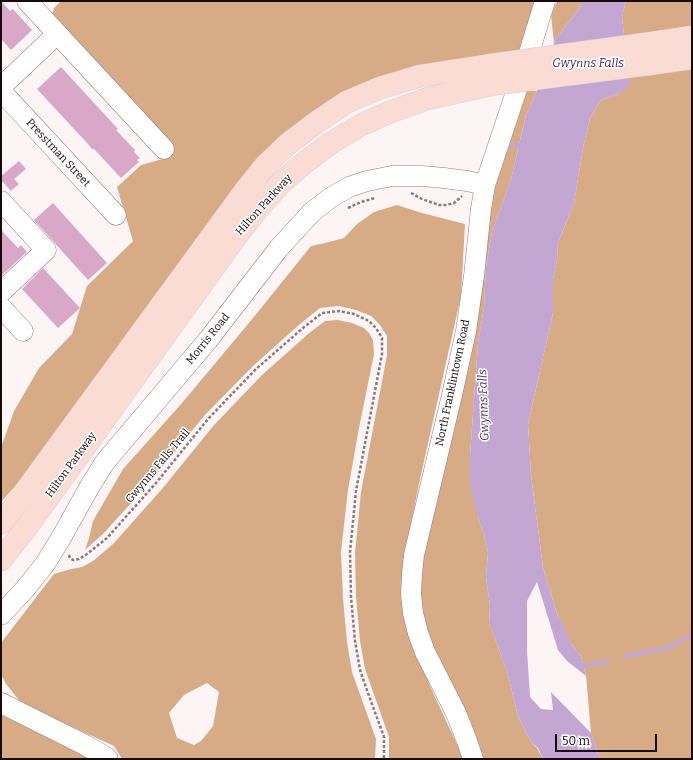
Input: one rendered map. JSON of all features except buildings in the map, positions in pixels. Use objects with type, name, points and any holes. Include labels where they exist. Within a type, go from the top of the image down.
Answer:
[{"type":"main road","name":"Hilton Parkway","points":[[1,523],[240,196],[265,166],[288,144],[317,122],[347,102],[380,88],[420,76],[492,75],[647,54],[692,38]]},
{"type":"main road","name":"Hilton Parkway","points":[[647,54],[692,58]]},
{"type":"main road","name":"Hilton Parkway","points":[[1,560],[36,514],[235,238],[261,205],[281,183],[304,163],[331,143],[361,125],[390,112],[492,75]]},
{"type":"street","points":[[27,1],[164,149]]},
{"type":"street","name":"North Franklintown Road","points":[[473,759],[456,713],[425,652],[418,633],[413,614],[411,594],[414,555],[466,331],[474,276],[481,209],[476,183],[529,54],[545,1]]},
{"type":"street","points":[[1,87],[57,34]]},
{"type":"street","name":"Presstman Street","points":[[1,91],[116,215]]},
{"type":"street","name":"Morris Road","points":[[1,615],[45,564],[105,462],[208,340],[279,248],[312,212],[330,198],[349,187],[373,179],[415,175],[476,183]]},
{"type":"street","points":[[1,201],[46,250],[2,305],[23,331]]},
{"type":"street","points":[[1,703],[85,745],[108,759]]},
{"type":"path","points":[[405,192],[410,192],[422,199],[446,206],[454,203],[476,183]]},
{"type":"path","points":[[345,210],[361,202],[379,196]]},
{"type":"path","name":"Gwynns Falls Trail","points":[[68,553],[70,558],[74,560],[79,559],[107,538],[156,483],[208,419],[256,369],[322,313],[339,311],[354,314],[369,320],[382,338],[382,354],[356,491],[350,552],[351,597],[360,670],[384,738],[384,759]]},
{"type":"shaded area","points":[[61,1],[536,1],[522,51],[330,102],[33,466],[1,502],[1,445],[14,411],[39,368],[72,334],[87,286],[133,241],[117,187],[141,165],[170,157],[169,147],[50,21],[54,8]]},
{"type":"shaded area","points":[[557,1],[583,1],[554,43],[551,15]]},
{"type":"shaded area","points":[[626,1],[692,1],[692,26],[624,36],[622,17]]},
{"type":"shaded area","points":[[692,66],[692,759],[601,759],[591,733],[586,676],[581,656],[563,634],[543,567],[531,475],[528,424],[553,313],[553,279],[557,260],[558,243],[574,203],[583,148],[590,118],[601,100],[618,94],[630,75]]},
{"type":"shaded area","points":[[522,91],[537,91],[526,115],[511,179],[492,232],[486,267],[484,307],[478,343],[470,456],[478,518],[484,534],[488,552],[486,577],[490,606],[489,623],[507,671],[518,716],[526,733],[543,759],[477,759],[425,641],[417,603],[418,555],[494,182]]},
{"type":"shaded area","points":[[397,205],[465,224],[461,296],[420,479],[403,563],[404,614],[430,686],[463,759],[389,759],[389,737],[365,669],[360,641],[356,597],[355,553],[361,492],[387,355],[387,336],[380,325],[371,316],[356,310],[339,306],[320,308],[300,324],[253,366],[204,416],[152,480],[103,534],[85,550],[93,521],[123,469],[182,403],[311,246],[344,238],[357,224],[374,212]]},
{"type":"shaded area","points":[[338,320],[352,323],[364,328],[373,340],[374,354],[348,490],[341,552],[347,642],[352,672],[376,739],[375,759],[122,759],[114,746],[22,704],[6,684],[1,674],[1,643],[54,574],[82,567],[93,561],[113,544],[162,489],[214,425],[262,375],[325,321]],"holes":[[[207,683],[219,692],[213,726],[201,741],[194,745],[177,738],[169,713],[184,695]]]},
{"type":"shaded area","points":[[1,714],[97,759],[1,759]]},
{"type":"water","name":"Gwynns Falls","points":[[583,1],[626,1],[622,17],[624,36],[623,49],[630,75],[629,87],[618,94],[601,100],[590,118],[583,148],[574,203],[558,243],[557,260],[553,279],[553,313],[528,424],[531,475],[543,567],[563,634],[581,656],[586,676],[567,661],[558,650],[537,582],[527,601],[527,651],[530,697],[541,709],[553,710],[551,692],[591,733],[601,759],[543,759],[538,748],[532,743],[526,733],[518,716],[507,671],[489,623],[490,606],[486,577],[488,552],[470,483],[470,456],[478,343],[484,307],[486,267],[492,232],[511,179],[526,115],[537,91],[555,40],[581,6]]},
{"type":"waterway","points":[[509,145],[525,145]]},
{"type":"waterway","points":[[559,620],[569,643]]},
{"type":"waterway","points":[[626,656],[669,648],[692,635]]},
{"type":"waterway","points":[[579,666],[607,661]]}]
